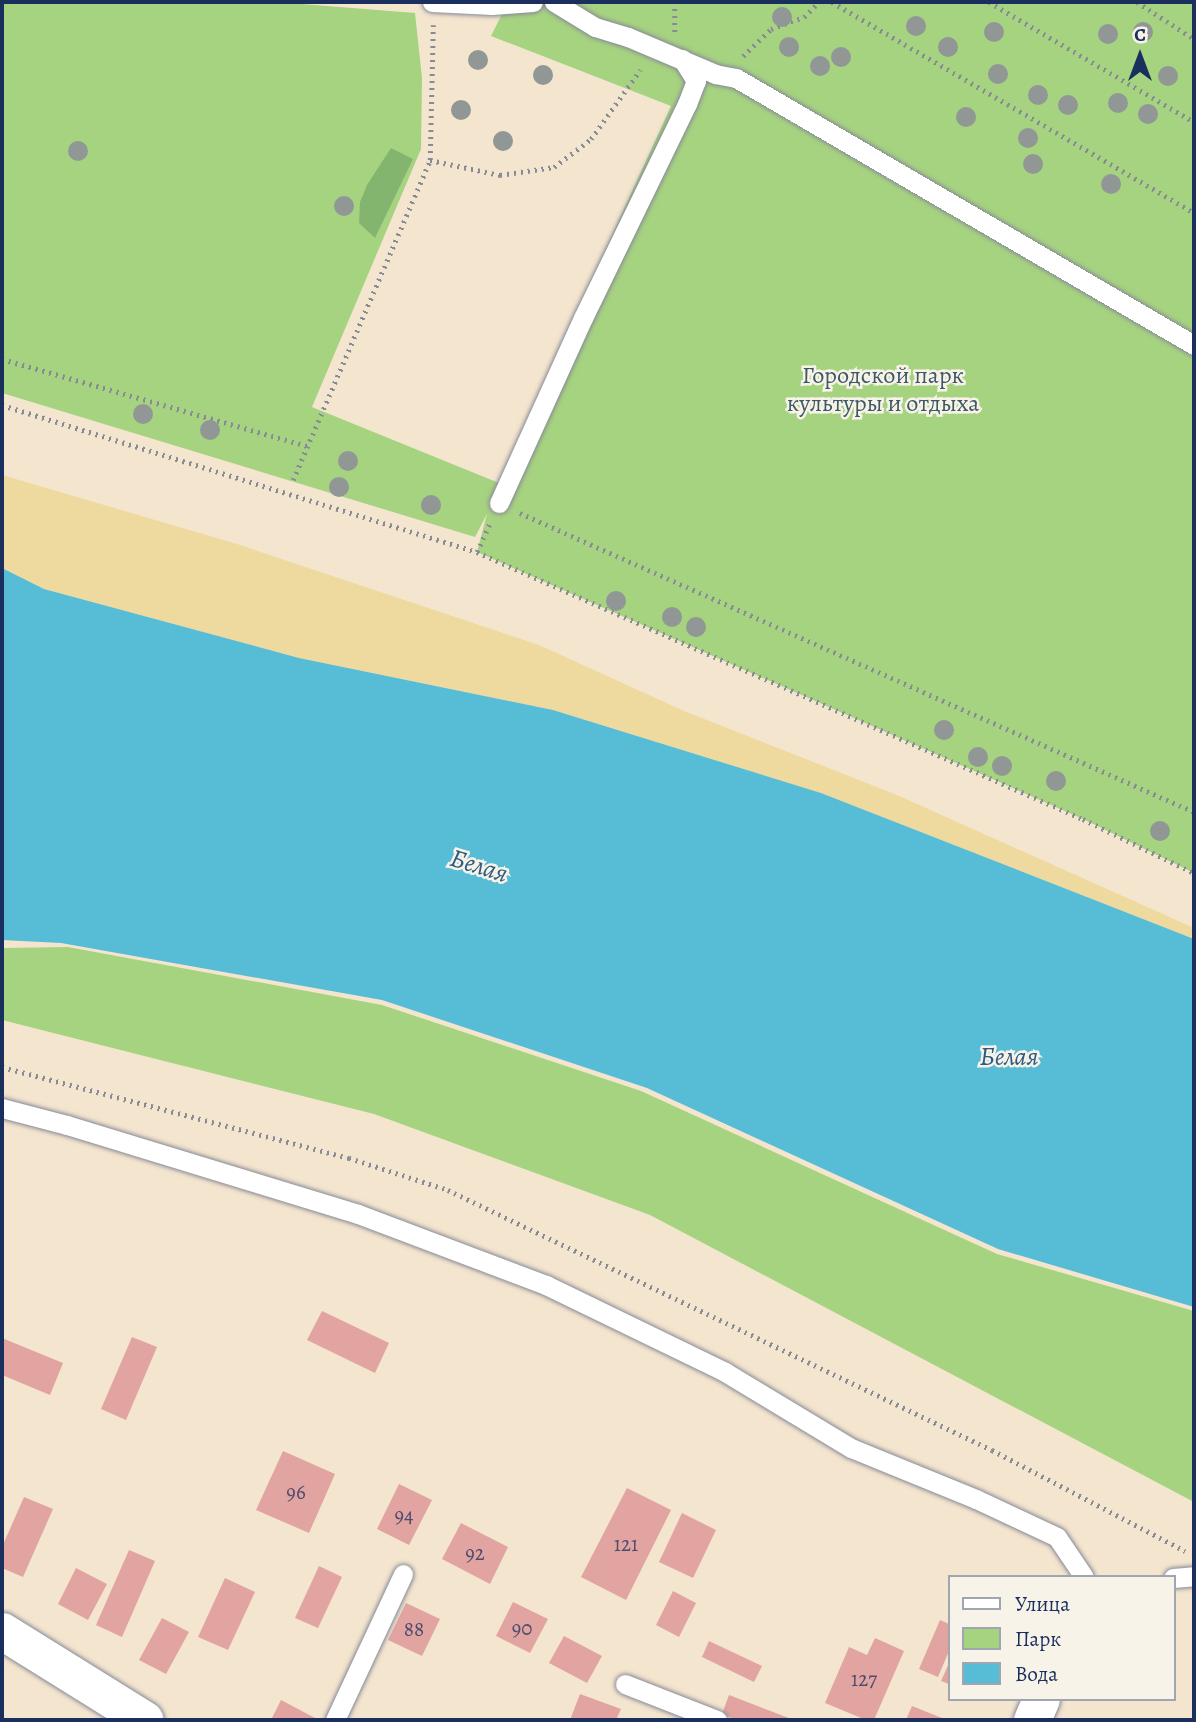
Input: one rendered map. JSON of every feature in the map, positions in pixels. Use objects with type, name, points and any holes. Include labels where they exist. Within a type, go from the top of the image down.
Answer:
[{"type":"street","points":[[2,1631],[97,1709],[145,1720]]},
{"type":"street","points":[[1032,1720],[1040,1701]]},
{"type":"lane","points":[[433,2],[492,5],[533,2]]},
{"type":"lane","points":[[554,2],[595,27],[680,54],[760,92],[1194,345]]},
{"type":"lane","points":[[499,503],[583,318],[687,104],[696,81],[680,54]]},
{"type":"lane","points":[[2,1108],[67,1125],[358,1214],[546,1285],[725,1372],[850,1448],[976,1499],[1058,1536],[1083,1575]]},
{"type":"lane","points":[[335,1720],[403,1574]]},
{"type":"lane","points":[[1175,1578],[1194,1576]]},
{"type":"lane","points":[[625,1684],[717,1720]]},
{"type":"path","points":[[293,480],[430,160],[433,2]]},
{"type":"path","points":[[675,2],[680,54]]},
{"type":"path","points":[[728,77],[741,58],[771,29],[804,17],[819,2]]},
{"type":"path","points":[[832,2],[1194,213]]},
{"type":"path","points":[[989,2],[1194,122]]},
{"type":"path","points":[[1138,2],[1194,39]]},
{"type":"path","points":[[430,160],[500,174],[554,167],[591,139],[656,48]]},
{"type":"path","points":[[2,359],[308,446]]},
{"type":"path","points":[[2,405],[477,552],[1083,819],[1194,873]]},
{"type":"path","points":[[499,503],[1194,812]]},
{"type":"path","points":[[2,1067],[349,1158],[448,1189],[992,1450],[1194,1556]]},
{"type":"green space","name":"Городской парк культуры и отдыха","points":[[2,2],[277,2],[415,13],[422,78],[421,149],[312,407],[499,483],[671,106],[491,36],[508,2],[1194,2],[1194,873],[1083,819],[477,552],[487,514],[475,537],[2,393]]},
{"type":"green space","points":[[391,148],[413,159],[375,238],[359,223],[360,202],[367,185]]},
{"type":"green space","points":[[68,947],[382,1005],[641,1091],[997,1254],[1194,1311],[1194,1502],[650,1215],[374,1114],[2,1020],[2,948]]},
{"type":"sand","points":[[2,475],[237,544],[539,645],[684,711],[897,795],[1194,928],[1194,939],[821,793],[553,710],[299,658],[44,589],[2,568]]},
{"type":"water","name":"Белая","points":[[2,568],[44,589],[299,658],[553,710],[821,793],[1194,939],[1194,1307],[998,1249],[647,1088],[382,1000],[61,943],[2,940]]},
{"type":"building","points":[[322,1311],[389,1343],[375,1373],[307,1340]]},
{"type":"building","points":[[132,1337],[157,1347],[126,1420],[101,1409]]},
{"type":"building","points":[[2,1338],[63,1363],[50,1395],[2,1375]]},
{"type":"building","points":[[283,1451],[335,1474],[309,1533],[256,1510]]},
{"type":"building","points":[[399,1484],[432,1500],[409,1545],[377,1529]]},
{"type":"building","points":[[627,1488],[671,1510],[626,1600],[581,1577]]},
{"type":"building","points":[[24,1497],[53,1509],[23,1577],[2,1568],[2,1547]]},
{"type":"building","points":[[682,1513],[716,1530],[693,1578],[659,1562]]},
{"type":"building","points":[[461,1523],[508,1547],[490,1584],[442,1559]]},
{"type":"building","points":[[129,1550],[155,1561],[122,1637],[96,1625]]},
{"type":"building","points":[[319,1566],[342,1577],[318,1628],[295,1618]]},
{"type":"building","points":[[76,1568],[107,1584],[88,1620],[58,1604]]},
{"type":"building","points":[[225,1578],[255,1592],[228,1650],[198,1637]]},
{"type":"building","points":[[673,1591],[696,1603],[679,1637],[656,1625]]},
{"type":"building","points":[[513,1602],[548,1619],[530,1653],[496,1636]]},
{"type":"building","points":[[406,1603],[440,1619],[422,1656],[388,1640]]},
{"type":"building","points":[[162,1618],[189,1632],[166,1674],[139,1660]]},
{"type":"building","points":[[940,1620],[948,1624],[948,1653],[938,1677],[919,1669]]},
{"type":"building","points":[[564,1636],[602,1656],[587,1683],[549,1663]]},
{"type":"building","points":[[875,1638],[904,1651],[874,1720],[866,1720],[825,1703],[849,1647],[867,1655]]},
{"type":"building","points":[[709,1641],[762,1666],[754,1682],[702,1657]]},
{"type":"building","points":[[948,1665],[948,1684],[941,1681]]},
{"type":"building","points":[[580,1694],[621,1709],[616,1720],[570,1720]]},
{"type":"building","points":[[729,1695],[794,1720],[737,1720],[722,1714]]},
{"type":"building","points":[[281,1700],[315,1718],[314,1720],[271,1720]]},
{"type":"building","points":[[912,1706],[947,1720],[906,1720]]}]
